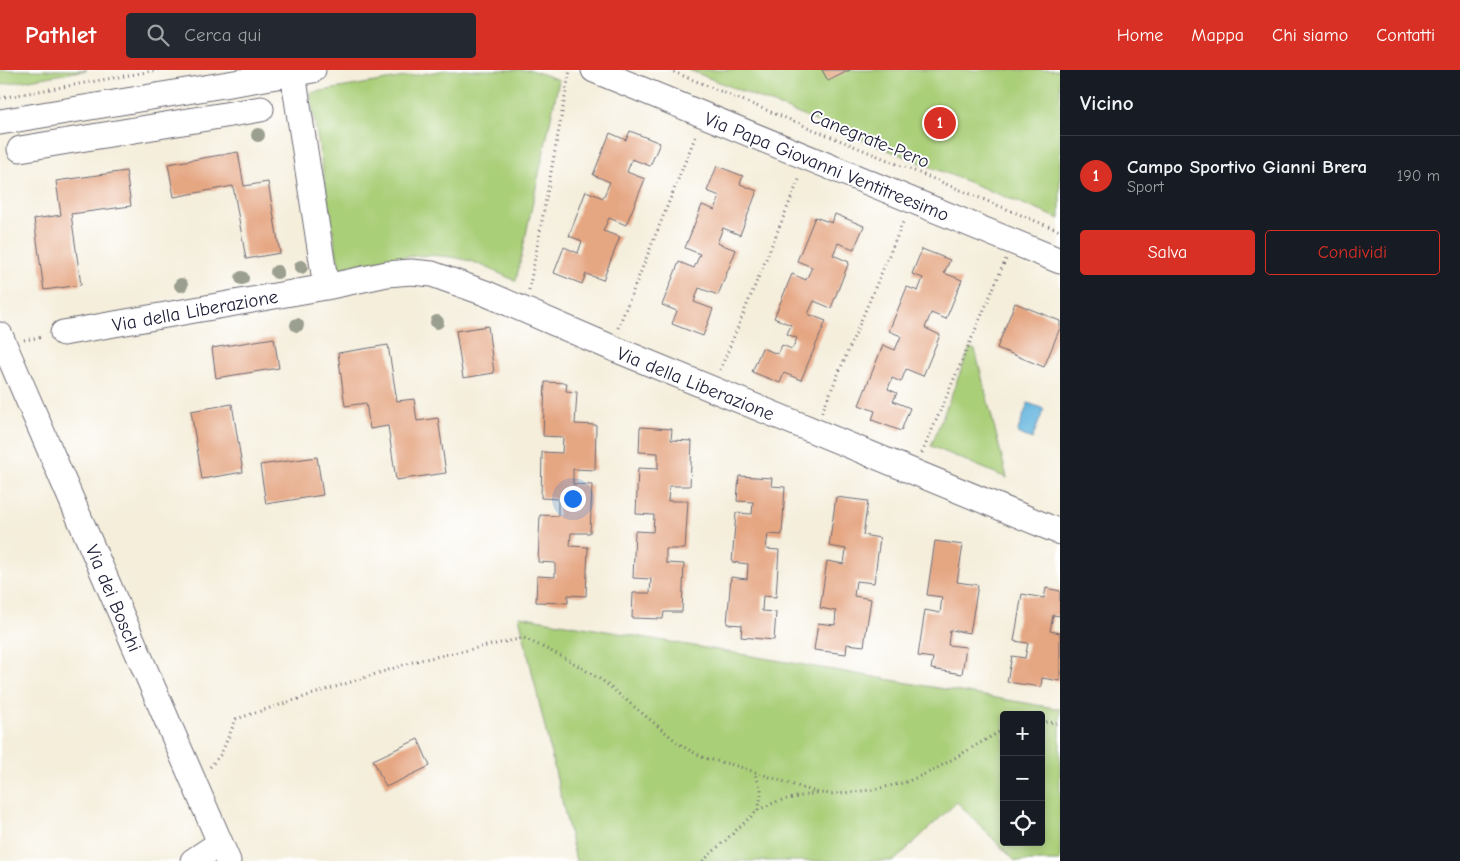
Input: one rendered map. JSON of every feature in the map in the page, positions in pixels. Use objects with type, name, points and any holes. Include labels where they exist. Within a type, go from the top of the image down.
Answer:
[{"type":"street","name":"Via Papa Giovanni Ventitreesimo","points":[[594,70],[1060,261]]},
{"type":"street","points":[[0,122],[303,72],[326,287]]},
{"type":"street","points":[[138,99],[142,129]]},
{"type":"street","points":[[20,149],[261,109]]},
{"type":"street","name":"Via della Liberazione","points":[[63,334],[326,287],[387,274],[420,272],[432,274],[525,310],[610,347],[1060,532]]},
{"type":"street","name":"Via dei Boschi","points":[[10,338],[224,852]]},
{"type":"street","points":[[193,861],[224,852]]},
{"type":"path","points":[[0,98],[158,70]]},
{"type":"path","points":[[525,310],[570,70]]},
{"type":"path","name":"Canegrate-Pero","points":[[669,70],[1060,231]]},
{"type":"path","points":[[610,347],[704,115]]},
{"type":"path","points":[[712,389],[808,158]]},
{"type":"path","points":[[814,431],[912,201]]},
{"type":"path","points":[[914,472],[1014,242]]},
{"type":"path","points":[[10,338],[63,334]]},
{"type":"path","points":[[210,768],[221,754],[236,719],[416,661],[524,638],[567,659],[603,682],[682,746],[704,758],[754,771],[818,793]]},
{"type":"path","points":[[1045,722],[1060,724]]},
{"type":"path","points":[[703,861],[758,810],[778,801],[818,793],[834,794],[872,790],[906,782],[934,770],[1000,731]]},
{"type":"path","points":[[754,771],[761,788],[758,810]]},
{"type":"green space","points":[[0,70],[87,70],[0,85]]},
{"type":"green space","points":[[446,70],[531,70],[559,80],[516,281],[473,262],[440,256],[406,257],[339,268],[310,93]]},
{"type":"green space","points":[[689,70],[1060,70],[1060,219],[1013,200]]},
{"type":"green space","points":[[970,348],[975,350],[1007,478],[931,446]]},
{"type":"green space","points":[[519,616],[1060,709],[1060,861],[1015,861],[1000,846],[1045,846],[1045,711],[1000,711],[1000,846],[957,802],[894,861],[576,861]]},
{"type":"water","points":[[1028,403],[1044,409],[1032,439],[1017,433]]},
{"type":"building","points":[[822,70],[850,70],[828,81]]},
{"type":"building","points":[[630,131],[660,143],[650,166],[632,159],[627,172],[645,179],[626,225],[609,218],[603,231],[620,237],[603,280],[586,274],[582,284],[554,273],[564,247],[578,253],[582,241],[569,236],[586,191],[603,198],[610,182],[593,175],[610,133],[626,140]]},
{"type":"building","points":[[238,152],[244,186],[268,182],[280,253],[246,259],[233,186],[174,197],[168,164]]},
{"type":"building","points":[[717,166],[743,176],[740,184],[757,191],[740,235],[723,228],[717,243],[736,250],[718,295],[699,288],[694,302],[713,309],[703,336],[672,324],[677,311],[662,305],[679,262],[694,268],[700,254],[685,248],[702,205],[715,210],[720,196],[707,191]]},
{"type":"building","points":[[126,171],[131,206],[71,214],[81,285],[44,290],[34,219],[61,215],[56,181]]},
{"type":"building","points":[[835,214],[864,226],[854,249],[838,243],[833,255],[849,262],[831,308],[814,301],[808,314],[826,321],[801,380],[784,373],[780,383],[752,372],[762,348],[778,354],[782,345],[792,349],[797,338],[787,334],[791,325],[774,318],[792,274],[806,280],[812,267],[797,261],[815,217],[832,223]]},
{"type":"building","points":[[922,249],[950,260],[944,273],[962,280],[946,319],[931,313],[925,328],[940,335],[923,376],[906,369],[901,382],[892,378],[888,389],[897,393],[893,401],[910,408],[901,431],[872,420],[875,411],[859,405],[883,345],[895,350],[901,336],[889,331],[907,287],[918,291],[923,278],[912,274]]},
{"type":"building","points":[[1015,303],[1060,321],[1060,328],[1044,367],[997,348]]},
{"type":"building","points":[[488,326],[494,373],[463,378],[456,331]]},
{"type":"building","points":[[274,338],[279,368],[216,378],[212,348]]},
{"type":"building","points":[[388,345],[397,401],[414,399],[417,421],[438,418],[446,473],[396,480],[388,426],[370,429],[366,403],[345,406],[338,353]]},
{"type":"building","points":[[545,382],[567,383],[566,391],[577,392],[575,424],[596,425],[595,470],[573,469],[573,484],[592,485],[590,533],[571,533],[570,546],[588,547],[586,596],[568,595],[568,603],[536,602],[537,576],[555,577],[555,563],[538,562],[540,515],[558,516],[558,499],[541,498],[542,452],[562,453],[563,437],[543,436]]},
{"type":"building","points":[[232,404],[243,472],[202,479],[191,411]]},
{"type":"building","points":[[640,427],[672,429],[671,440],[692,441],[690,486],[669,486],[668,501],[688,501],[685,549],[666,549],[666,563],[684,564],[682,612],[664,612],[663,619],[632,618],[633,593],[650,593],[651,579],[633,578],[635,531],[653,532],[654,515],[636,514],[638,468],[658,469],[658,453],[639,452]]},
{"type":"building","points":[[317,457],[323,495],[266,504],[260,465]]},
{"type":"building","points":[[739,476],[772,478],[771,486],[785,487],[782,535],[768,534],[766,549],[779,550],[776,597],[763,596],[762,611],[776,612],[774,640],[741,637],[742,625],[727,624],[731,577],[747,579],[748,564],[732,562],[736,513],[752,514],[753,502],[737,501]]},
{"type":"building","points":[[836,497],[868,501],[863,535],[880,538],[874,583],[856,581],[854,596],[871,599],[864,646],[847,644],[846,654],[814,650],[818,623],[835,625],[836,611],[820,608],[827,561],[844,564],[846,549],[829,546]]},
{"type":"building","points":[[935,541],[963,545],[957,582],[978,585],[970,633],[950,630],[948,645],[966,647],[962,674],[931,669],[933,658],[918,656],[925,610],[940,613],[942,597],[927,595]]},
{"type":"building","points":[[1046,588],[1060,591],[1060,616],[1053,615],[1050,631],[1060,633],[1060,681],[1042,678],[1041,687],[1007,682],[1012,656],[1025,658],[1028,643],[1014,641],[1022,594],[1044,598]]},
{"type":"building","points":[[418,739],[430,766],[386,787],[373,760]]},
{"type":"place","name":"Campo Sportivo Gianni Brera","points":[[940,123]]}]
